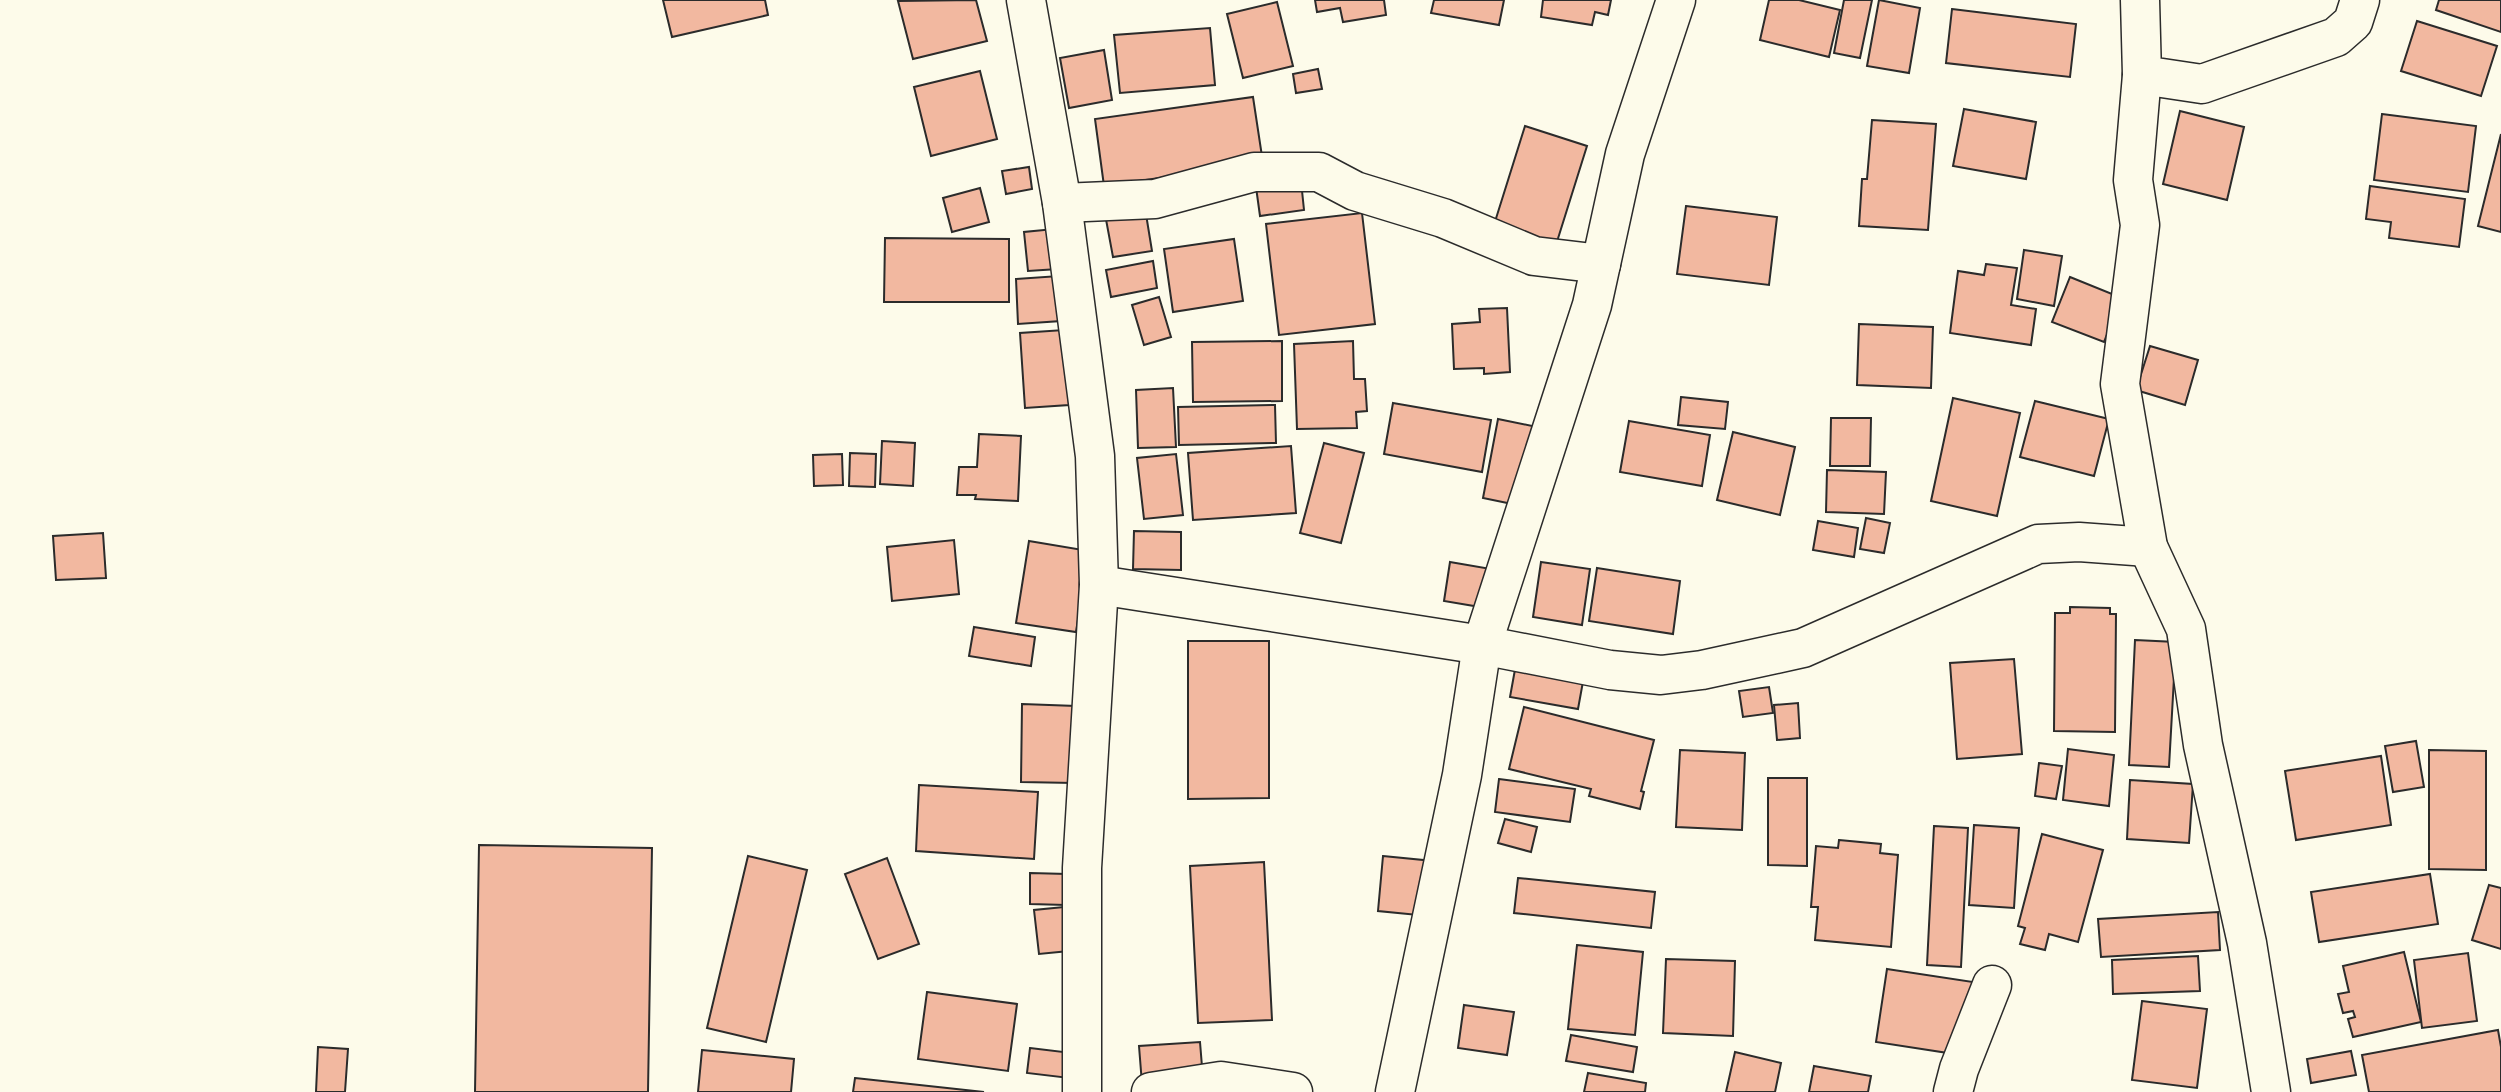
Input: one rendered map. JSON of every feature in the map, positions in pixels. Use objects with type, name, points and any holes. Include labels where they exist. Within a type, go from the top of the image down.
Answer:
[{"type":"street","points":[[1026,0],[1062,203],[1095,456],[1099,584],[1082,868],[1082,1092]]},
{"type":"street","points":[[1395,1092],[1462,775],[1482,645],[1592,305],[1625,154],[1676,0]]},
{"type":"street","points":[[2140,0],[2142,75],[2133,180],[2140,225],[2120,384],[2148,547],[2186,629],[2203,746],[2247,943],[2271,1092]]},
{"type":"street","points":[[2142,75],[2202,84],[2336,37],[2353,22],[2360,0]]},
{"type":"street","points":[[1062,203],[1155,199],[1254,172],[1319,173],[1355,191],[1443,218],[1534,256],[1601,264]]},
{"type":"street","points":[[1099,584],[1482,645],[1610,670],[1661,674],[1702,670],[1803,648],[2038,544],[2079,542],[2148,547]]},
{"type":"street","points":[[1953,1092],[1959,1069],[1992,985]]},
{"type":"street","points":[[1151,1092],[1221,1081],[1293,1092]]},
{"type":"building","points":[[663,0],[765,0],[768,15],[672,37]]},
{"type":"building","points":[[976,0],[987,41],[913,59],[898,1]]},
{"type":"building","points":[[1315,0],[1384,0],[1386,15],[1343,22],[1340,8],[1317,12]]},
{"type":"building","points":[[1434,0],[1504,0],[1499,25],[1431,13]]},
{"type":"building","points":[[1543,0],[1611,0],[1608,15],[1595,12],[1592,25],[1541,17]]},
{"type":"building","points":[[1769,0],[1799,0],[1840,10],[1829,57],[1760,40]]},
{"type":"building","points":[[1844,0],[1872,0],[1860,58],[1834,53]]},
{"type":"building","points":[[1879,0],[1920,8],[1909,73],[1867,66]]},
{"type":"building","points":[[2439,0],[2501,0],[2501,32],[2436,10]]},
{"type":"building","points":[[1277,2],[1293,66],[1243,78],[1227,14]]},
{"type":"building","points":[[1952,9],[2076,24],[2070,77],[1946,63]]},
{"type":"building","points":[[2417,21],[2497,46],[2481,96],[2401,71]]},
{"type":"building","points":[[1210,28],[1215,85],[1120,93],[1114,35]]},
{"type":"building","points":[[1104,50],[1112,100],[1069,108],[1060,58]]},
{"type":"building","points":[[1318,69],[1322,89],[1296,93],[1293,74]]},
{"type":"building","points":[[980,71],[997,139],[931,156],[914,87]]},
{"type":"building","points":[[1253,97],[1263,163],[1104,186],[1095,119]]},
{"type":"building","points":[[1964,109],[2036,122],[2026,179],[1953,166]]},
{"type":"building","points":[[2180,111],[2244,127],[2227,200],[2163,184]]},
{"type":"building","points":[[2382,114],[2476,126],[2468,192],[2374,180]]},
{"type":"building","points":[[1872,120],[1936,124],[1928,230],[1859,226],[1862,179],[1867,179]]},
{"type":"building","points":[[1525,126],[1587,146],[1555,248],[1493,228]]},
{"type":"building","points":[[2501,134],[2501,232],[2478,226]]},
{"type":"building","points":[[1029,167],[1032,189],[1006,194],[1002,171]]},
{"type":"building","points":[[1301,181],[1304,210],[1260,216],[1256,187]]},
{"type":"building","points":[[2370,186],[2465,199],[2459,247],[2389,238],[2391,222],[2366,219]]},
{"type":"building","points":[[980,188],[989,222],[952,232],[943,198]]},
{"type":"building","points":[[1686,206],[1777,217],[1769,285],[1677,274]]},
{"type":"building","points":[[1145,208],[1152,251],[1113,257],[1105,214]]},
{"type":"building","points":[[1362,213],[1375,324],[1279,335],[1266,224]]},
{"type":"building","points":[[1054,229],[1058,269],[1028,271],[1024,232]]},
{"type":"building","points":[[885,238],[1009,239],[1009,302],[884,302]]},
{"type":"building","points":[[1234,239],[1243,301],[1173,312],[1164,249]]},
{"type":"building","points":[[2024,250],[2062,256],[2054,306],[2017,299]]},
{"type":"building","points":[[1153,261],[1157,288],[1111,297],[1106,270]]},
{"type":"building","points":[[1986,264],[2017,268],[2011,305],[2036,309],[2031,345],[1950,333],[1958,271],[1984,275]]},
{"type":"building","points":[[1059,276],[1061,321],[1018,324],[1016,279]]},
{"type":"building","points":[[2070,277],[2122,298],[2104,342],[2052,322]]},
{"type":"building","points":[[1159,297],[1171,337],[1144,345],[1132,305]]},
{"type":"building","points":[[1507,308],[1510,372],[1484,374],[1484,368],[1454,369],[1452,324],[1480,322],[1479,309]]},
{"type":"building","points":[[1859,324],[1933,327],[1931,388],[1857,385]]},
{"type":"building","points":[[1064,330],[1069,405],[1025,408],[1020,333]]},
{"type":"building","points":[[1282,341],[1282,401],[1193,402],[1192,342]]},
{"type":"building","points":[[1353,341],[1354,379],[1365,379],[1367,411],[1356,412],[1357,428],[1297,429],[1294,344]]},
{"type":"building","points":[[2150,346],[2198,360],[2185,405],[2136,390]]},
{"type":"building","points":[[1173,388],[1176,447],[1138,448],[1136,390]]},
{"type":"building","points":[[1681,397],[1728,402],[1725,429],[1678,425]]},
{"type":"building","points":[[1953,398],[2020,413],[1997,516],[1931,501]]},
{"type":"building","points":[[2035,401],[2109,419],[2094,476],[2020,457]]},
{"type":"building","points":[[1393,403],[1491,420],[1482,472],[1384,454]]},
{"type":"building","points":[[1275,405],[1276,443],[1179,445],[1178,407]]},
{"type":"building","points":[[1831,418],[1871,418],[1870,466],[1830,466]]},
{"type":"building","points":[[1498,419],[1537,427],[1522,506],[1483,498]]},
{"type":"building","points":[[1629,421],[1710,435],[1702,486],[1620,472]]},
{"type":"building","points":[[1733,432],[1795,447],[1780,515],[1717,500]]},
{"type":"building","points":[[979,434],[1021,436],[1018,501],[975,499],[976,495],[957,495],[959,467],[977,467]]},
{"type":"building","points":[[882,441],[915,443],[913,486],[880,484]]},
{"type":"building","points":[[1324,443],[1364,453],[1341,543],[1300,533]]},
{"type":"building","points":[[1291,446],[1296,513],[1193,520],[1188,453]]},
{"type":"building","points":[[850,453],[876,454],[875,487],[849,486]]},
{"type":"building","points":[[842,454],[843,485],[814,486],[813,455]]},
{"type":"building","points":[[1176,454],[1183,515],[1144,519],[1137,458]]},
{"type":"building","points":[[1827,470],[1886,472],[1884,514],[1826,512]]},
{"type":"building","points":[[1866,518],[1890,523],[1884,553],[1860,549]]},
{"type":"building","points":[[1818,521],[1858,528],[1854,557],[1813,550]]},
{"type":"building","points":[[1134,531],[1181,532],[1181,570],[1133,569]]},
{"type":"building","points":[[103,533],[106,578],[56,580],[53,536]]},
{"type":"building","points":[[954,540],[959,594],[892,601],[887,547]]},
{"type":"building","points":[[1029,541],[1089,551],[1076,632],[1016,623]]},
{"type":"building","points":[[1450,562],[1491,569],[1486,608],[1444,601]]},
{"type":"building","points":[[1541,562],[1590,569],[1582,625],[1533,617]]},
{"type":"building","points":[[1597,568],[1680,581],[1673,634],[1589,621]]},
{"type":"building","points":[[2070,607],[2110,608],[2110,614],[2116,614],[2115,732],[2054,731],[2055,613],[2070,613]]},
{"type":"building","points":[[974,627],[1035,637],[1031,666],[969,656]]},
{"type":"building","points":[[2135,640],[2176,642],[2169,767],[2129,765]]},
{"type":"building","points":[[1188,641],[1269,641],[1269,798],[1188,799]]},
{"type":"building","points":[[2014,659],[2022,754],[1957,759],[1950,663]]},
{"type":"building","points":[[1516,664],[1584,676],[1578,709],[1510,697]]},
{"type":"building","points":[[1769,687],[1773,713],[1743,717],[1739,691]]},
{"type":"building","points":[[1798,703],[1800,738],[1777,740],[1774,705]]},
{"type":"building","points":[[1022,704],[1076,706],[1074,783],[1021,782]]},
{"type":"building","points":[[1524,707],[1654,740],[1641,791],[1644,792],[1640,809],[1589,796],[1591,789],[1509,769]]},
{"type":"building","points":[[2416,741],[2424,787],[2393,792],[2385,746]]},
{"type":"building","points":[[2068,749],[2114,755],[2109,806],[2063,800]]},
{"type":"building","points":[[1680,750],[1745,753],[1742,830],[1676,827]]},
{"type":"building","points":[[2429,750],[2486,751],[2486,870],[2429,869]]},
{"type":"building","points":[[2381,756],[2391,825],[2296,840],[2285,771]]},
{"type":"building","points":[[2039,763],[2062,766],[2056,799],[2035,796]]},
{"type":"building","points":[[1768,778],[1807,778],[1807,866],[1768,865]]},
{"type":"building","points":[[1499,779],[1575,789],[1570,822],[1495,812]]},
{"type":"building","points":[[2130,780],[2193,784],[2189,843],[2127,839]]},
{"type":"building","points":[[919,785],[1038,792],[1034,859],[916,851]]},
{"type":"building","points":[[1505,819],[1537,827],[1531,852],[1498,843]]},
{"type":"building","points":[[1974,825],[2019,828],[2014,908],[1969,905]]},
{"type":"building","points":[[1934,826],[1968,828],[1961,967],[1927,965]]},
{"type":"building","points":[[2042,834],[2103,850],[2078,942],[2049,934],[2045,950],[2020,944],[2025,928],[2018,926]]},
{"type":"building","points":[[1839,840],[1881,844],[1880,853],[1898,855],[1891,947],[1815,940],[1818,907],[1811,907],[1816,846],[1838,848]]},
{"type":"building","points":[[479,845],[652,848],[648,1092],[475,1092]]},
{"type":"building","points":[[748,856],[807,870],[766,1042],[707,1028]]},
{"type":"building","points":[[1383,856],[1433,861],[1428,916],[1378,911]]},
{"type":"building","points":[[887,858],[919,944],[878,959],[845,874]]},
{"type":"building","points":[[1264,862],[1272,1020],[1198,1023],[1190,866]]},
{"type":"building","points":[[1030,873],[1067,874],[1066,905],[1030,904]]},
{"type":"building","points":[[2430,874],[2438,924],[2319,942],[2311,892]]},
{"type":"building","points":[[1518,878],[1655,892],[1651,928],[1514,913]]},
{"type":"building","points":[[2489,885],[2501,888],[2501,949],[2472,940]]},
{"type":"building","points":[[1074,906],[1079,950],[1039,954],[1034,910]]},
{"type":"building","points":[[2218,912],[2220,950],[2101,957],[2098,919]]},
{"type":"building","points":[[1577,945],[1643,952],[1635,1035],[1568,1029]]},
{"type":"building","points":[[2404,952],[2421,1022],[2353,1037],[2348,1019],[2355,1017],[2353,1011],[2343,1013],[2338,994],[2349,992],[2343,966]]},
{"type":"building","points":[[2468,953],[2477,1021],[2422,1028],[2414,960]]},
{"type":"building","points":[[2198,956],[2200,991],[2113,994],[2112,960]]},
{"type":"building","points":[[1666,959],[1735,961],[1733,1036],[1663,1033]]},
{"type":"building","points":[[1887,969],[1973,982],[1961,1055],[1876,1042]]},
{"type":"building","points":[[927,992],[1017,1004],[1008,1071],[918,1059]]},
{"type":"building","points":[[2142,1001],[2207,1009],[2197,1088],[2132,1080]]},
{"type":"building","points":[[1464,1005],[1514,1012],[1507,1055],[1458,1048]]},
{"type":"building","points":[[2498,1030],[2501,1047],[2501,1092],[2369,1092],[2362,1055]]},
{"type":"building","points":[[1571,1035],[1637,1047],[1633,1072],[1566,1061]]},
{"type":"building","points":[[1200,1042],[1203,1079],[1142,1084],[1139,1046]]},
{"type":"building","points":[[318,1047],[348,1049],[345,1092],[316,1092]]},
{"type":"building","points":[[1030,1048],[1072,1053],[1069,1078],[1027,1073]]},
{"type":"building","points":[[702,1050],[794,1059],[791,1092],[698,1092]]},
{"type":"building","points":[[2351,1051],[2356,1075],[2311,1083],[2307,1059]]},
{"type":"building","points":[[1735,1052],[1781,1063],[1775,1092],[1726,1092]]},
{"type":"building","points":[[1814,1066],[1871,1076],[1868,1092],[1809,1092]]},
{"type":"building","points":[[1588,1073],[1646,1083],[1645,1092],[1584,1092]]},
{"type":"building","points":[[855,1078],[984,1092],[853,1092]]}]
